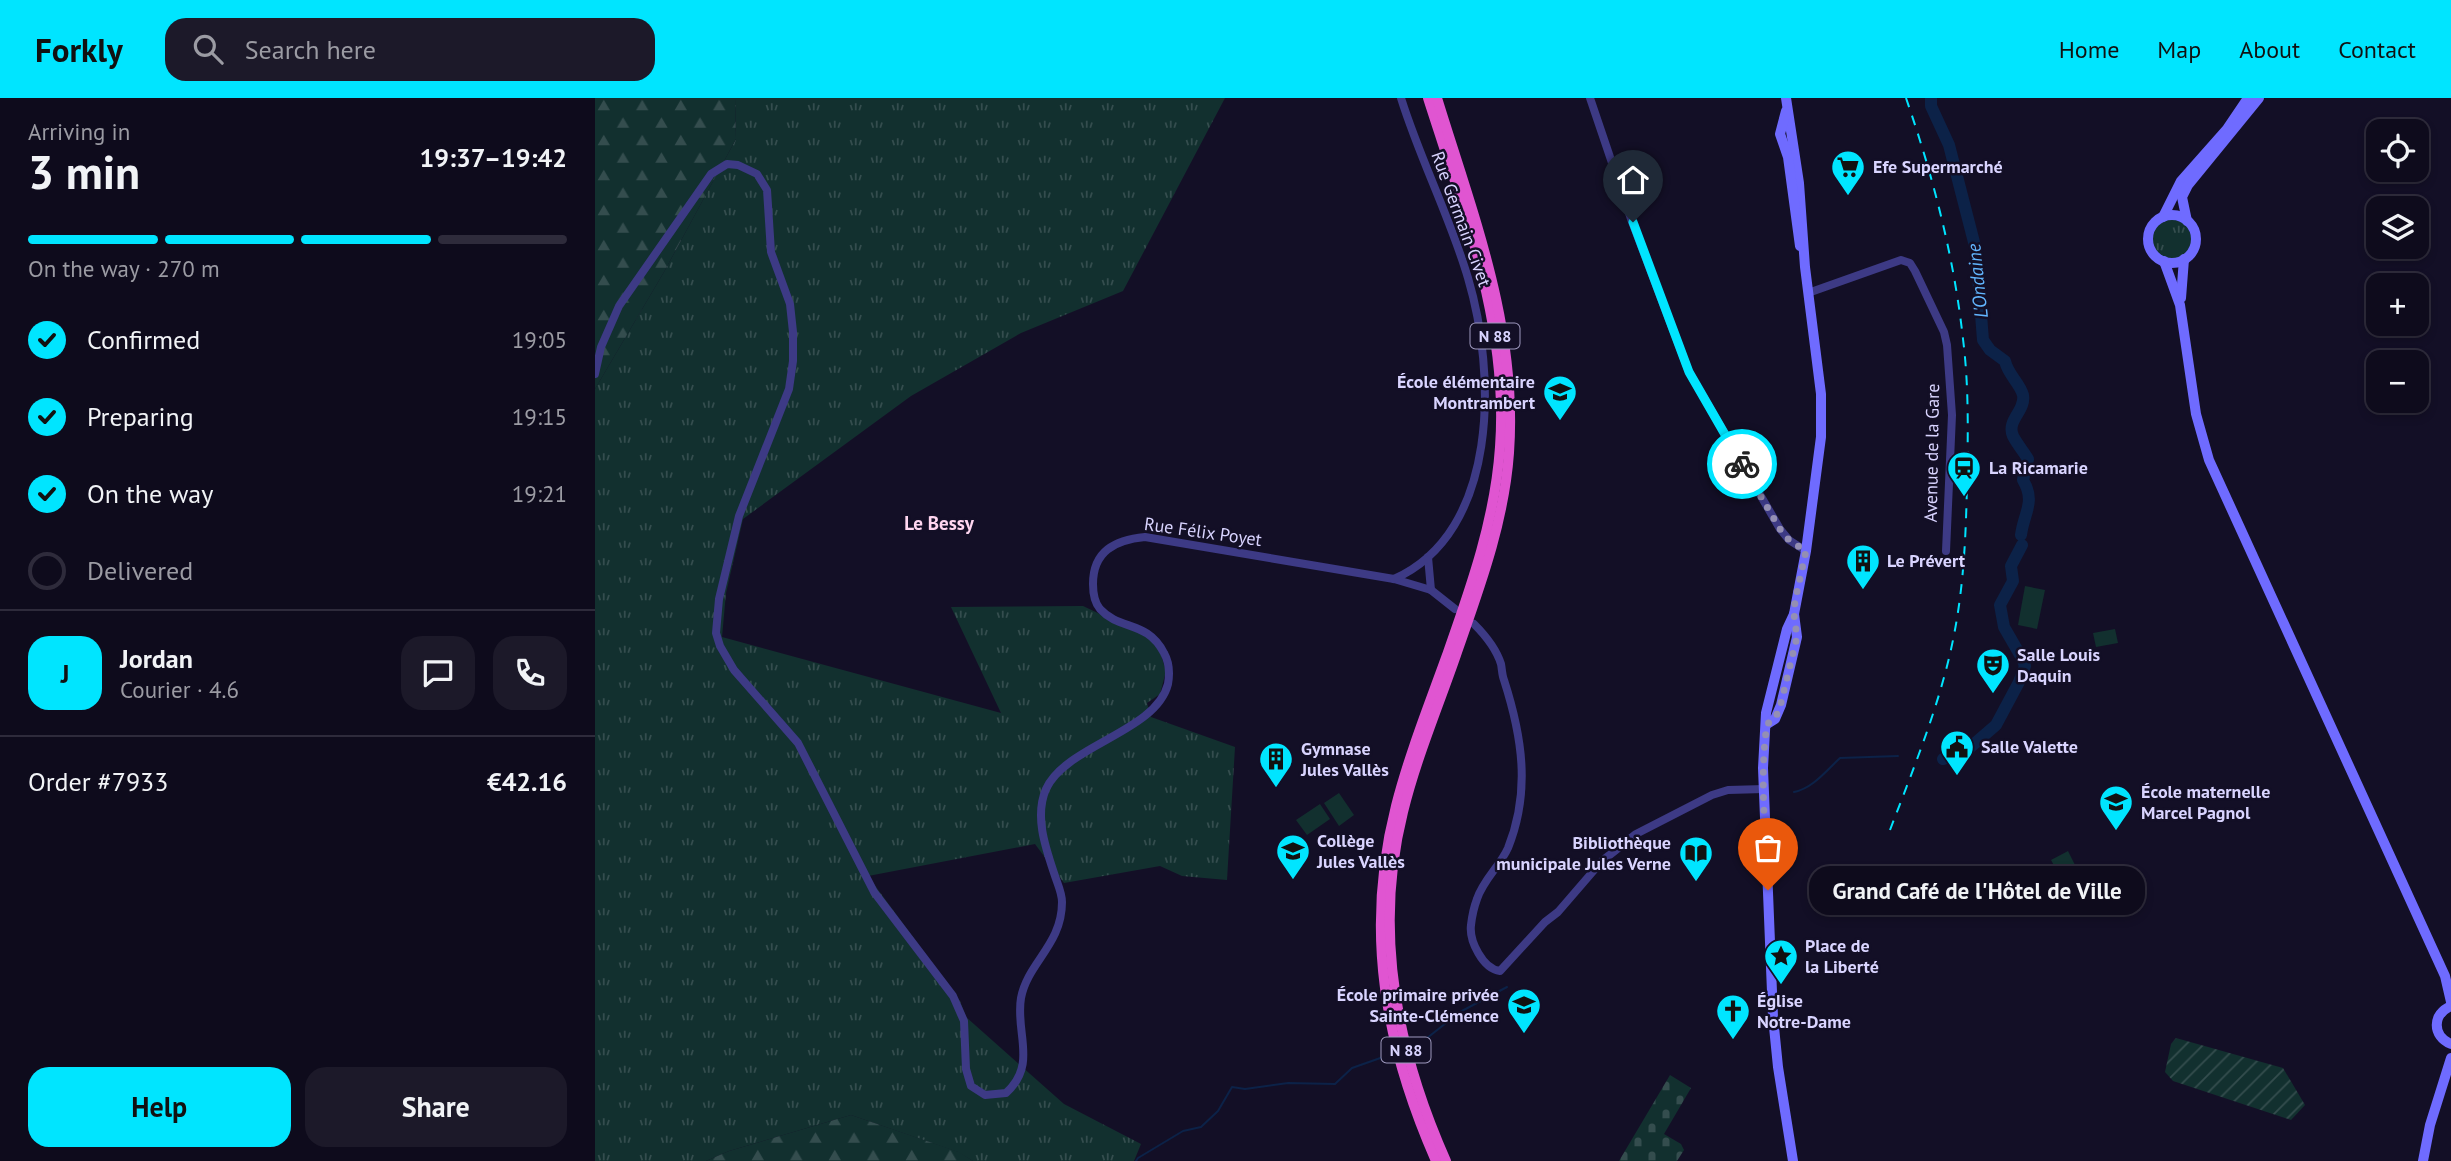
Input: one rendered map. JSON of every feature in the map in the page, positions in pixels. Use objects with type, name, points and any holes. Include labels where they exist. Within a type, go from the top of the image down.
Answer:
[{"type":"highway","name":"N 88","points":[[1429,98],[1490,305],[1498,351],[1502,408],[1492,510],[1481,554],[1406,770],[1395,808],[1381,893],[1385,934],[1403,1038],[1418,1092],[1446,1161]]},
{"type":"highway","name":"N 88","points":[[1436,1161],[1405,1084],[1394,1044],[1387,1006],[1385,934],[1403,813],[1492,548],[1509,452],[1506,346],[1496,293],[1437,98]]},
{"type":"main road","points":[[1786,98],[1804,227],[1805,267],[1821,394],[1821,437],[1806,551],[1794,614],[1787,629],[1766,713],[1763,768],[1771,991],[1778,1067],[1794,1161]]},
{"type":"main road","points":[[2248,98],[2227,129],[2181,181],[2163,217],[2151,227],[2148,242],[2156,257],[2164,261],[2178,262],[2193,249],[2195,234],[2187,221],[2182,197],[2188,185],[2259,98]]},
{"type":"main road","points":[[2163,217],[2172,215],[2187,221]]},
{"type":"main road","points":[[2184,259],[2181,305],[2196,414],[2209,460],[2445,976],[2451,1004],[2441,1012],[2436,1024],[2440,1037],[2451,1044]]},
{"type":"main road","points":[[2164,261],[2181,305]]},
{"type":"main road","points":[[2423,1161],[2430,1125],[2451,1058]]},
{"type":"street","name":"Rue Germain Civet","points":[[1394,579],[1420,565],[1429,556],[1462,511],[1476,473],[1483,426],[1483,358],[1468,279],[1401,98]]},
{"type":"street","points":[[1590,98],[1631,219],[1689,372],[1780,529],[1789,540],[1806,551]]},
{"type":"street","name":"Rue Félix Poyet","points":[[595,374],[601,346],[619,306],[711,174],[730,164],[757,174],[767,190],[771,252],[790,304],[793,361],[789,389],[739,516],[719,600],[716,633],[734,670],[798,743],[874,892],[953,996],[964,1021],[966,1069],[971,1086],[985,1095],[1006,1093],[1021,1076],[1024,1060],[1021,997],[1058,929],[1062,912],[1062,897],[1040,823],[1045,792],[1052,779],[1068,763],[1108,740],[1150,710],[1160,700],[1168,684],[1166,656],[1156,640],[1148,633],[1114,619],[1099,608],[1093,595],[1093,575],[1097,562],[1107,549],[1118,542],[1145,537],[1156,538],[1394,579],[1431,590],[1455,609]]},
{"type":"street","name":"Avenue de la Gare","points":[[1808,293],[1901,260],[1910,263],[1915,271],[1944,332],[1947,345],[1952,415],[1946,551]]},
{"type":"street","points":[[1429,556],[1431,590]]},
{"type":"street","points":[[1474,624],[1501,663],[1516,719],[1520,750],[1521,792],[1507,848],[1477,898],[1470,928],[1471,939],[1491,968],[1500,971],[1545,922],[1558,912],[1602,861],[1636,834],[1693,802],[1712,795],[1728,790],[1764,789]]},
{"type":"green space","points":[[595,98],[735,98],[736,139],[664,272],[595,389]]},
{"type":"green space","points":[[735,98],[1225,98],[1123,291],[1021,333],[911,396],[743,519],[726,593],[722,637],[1001,713],[951,607],[1083,606],[1152,639],[1160,652],[1166,671],[1160,694],[1147,703],[1151,717],[1235,747],[1227,880],[1182,876],[1160,866],[1064,883],[1035,844],[868,876],[960,1001],[966,1017],[1064,1104],[1141,1144],[1134,1161],[973,1161],[958,1152],[851,1115],[729,1151],[706,1161],[595,1161],[595,389],[664,272],[736,139]]},
{"type":"green space","points":[[2172,219],[2180,220],[2186,225],[2191,231],[2191,247],[2186,253],[2180,258],[2172,259],[2164,258],[2158,253],[2153,247],[2152,239],[2153,231],[2158,225],[2164,220]]},
{"type":"green space","points":[[2025,586],[2045,590],[2037,629],[2018,625]]},
{"type":"green space","points":[[2115,629],[2118,643],[2096,647],[2093,633]]},
{"type":"green space","points":[[1339,793],[1354,815],[1339,826],[1324,803]]},
{"type":"green space","points":[[1320,804],[1330,819],[1307,835],[1296,820]]},
{"type":"green space","points":[[2068,851],[2082,879],[2066,888],[2051,860]]},
{"type":"green space","points":[[2176,1038],[2283,1068],[2305,1105],[2291,1120],[2173,1081],[2165,1072],[2171,1044]]},
{"type":"green space","points":[[1670,1075],[1691,1088],[1664,1134],[1681,1144],[1684,1150],[1677,1161],[1619,1161]]},
{"type":"green space","points":[[851,1115],[959,1152],[973,1161],[706,1161],[729,1151]]},
{"type":"waterway","name":"L'Ondaine","points":[[1931,98],[1931,106],[1949,145],[1976,250],[1983,340],[1990,350],[2005,361],[2023,395],[2022,406],[2012,425],[2013,436],[2028,459],[2023,480],[2029,501],[2021,535]]},
{"type":"waterway","points":[[1943,759],[1966,751],[1996,725],[2025,666],[2004,627],[2000,605],[2013,581],[2011,566],[2022,545]]},
{"type":"waterway","points":[[1794,792],[1813,783],[1840,758],[1898,756]]},
{"type":"waterway","points":[[1422,1042],[1460,1012],[1507,987]]},
{"type":"waterway","points":[[1136,1161],[1183,1131],[1201,1127],[1218,1111],[1232,1087],[1245,1089],[1288,1083],[1335,1084],[1352,1068],[1386,1056]]},
{"type":"railway","points":[[1890,830],[1926,734],[1949,660],[1962,578],[1967,482],[1967,393],[1959,308],[1941,217],[1906,98]]},
{"type":"way so far","points":[[1742,464],[1780,529],[1789,540],[1806,551],[1795,601],[1797,637],[1780,707],[1775,719],[1767,724],[1764,742],[1768,890]]},
{"type":"place","name":"Efe Supermarché","points":[[1848,197]]},
{"type":"place","name":"École élémentaire Montrambert","points":[[1560,422]]},
{"type":"place","name":"La Ricamarie","points":[[1964,498]]},
{"type":"place","name":"Le Prévert","points":[[1863,591]]},
{"type":"place","name":"Salle Louis Daquin","points":[[1993,695]]},
{"type":"place","name":"Salle Valette","points":[[1957,777]]},
{"type":"place","name":"Gymnase Jules Vallès","points":[[1276,789]]},
{"type":"place","name":"École maternelle Marcel Pagnol","points":[[2116,832]]},
{"type":"place","name":"Collège Jules Vallès","points":[[1293,881]]},
{"type":"place","name":"Bibliothèque municipale Jules Verne","points":[[1696,883]]},
{"type":"place","name":"Grand Café de l'Hôtel de Ville","points":[[1768,890]]},
{"type":"place","name":"Place de la Liberté","points":[[1781,986]]},
{"type":"place","name":"École primaire privée Sainte-Clémence","points":[[1524,1035]]},
{"type":"place","name":"Église Notre-Dame","points":[[1733,1041]]},
{"type":"district","name":"Le Bessy","points":[[939,523]]},
{"type":"route","points":[[1633,222],[1689,372],[1742,464]]}]
